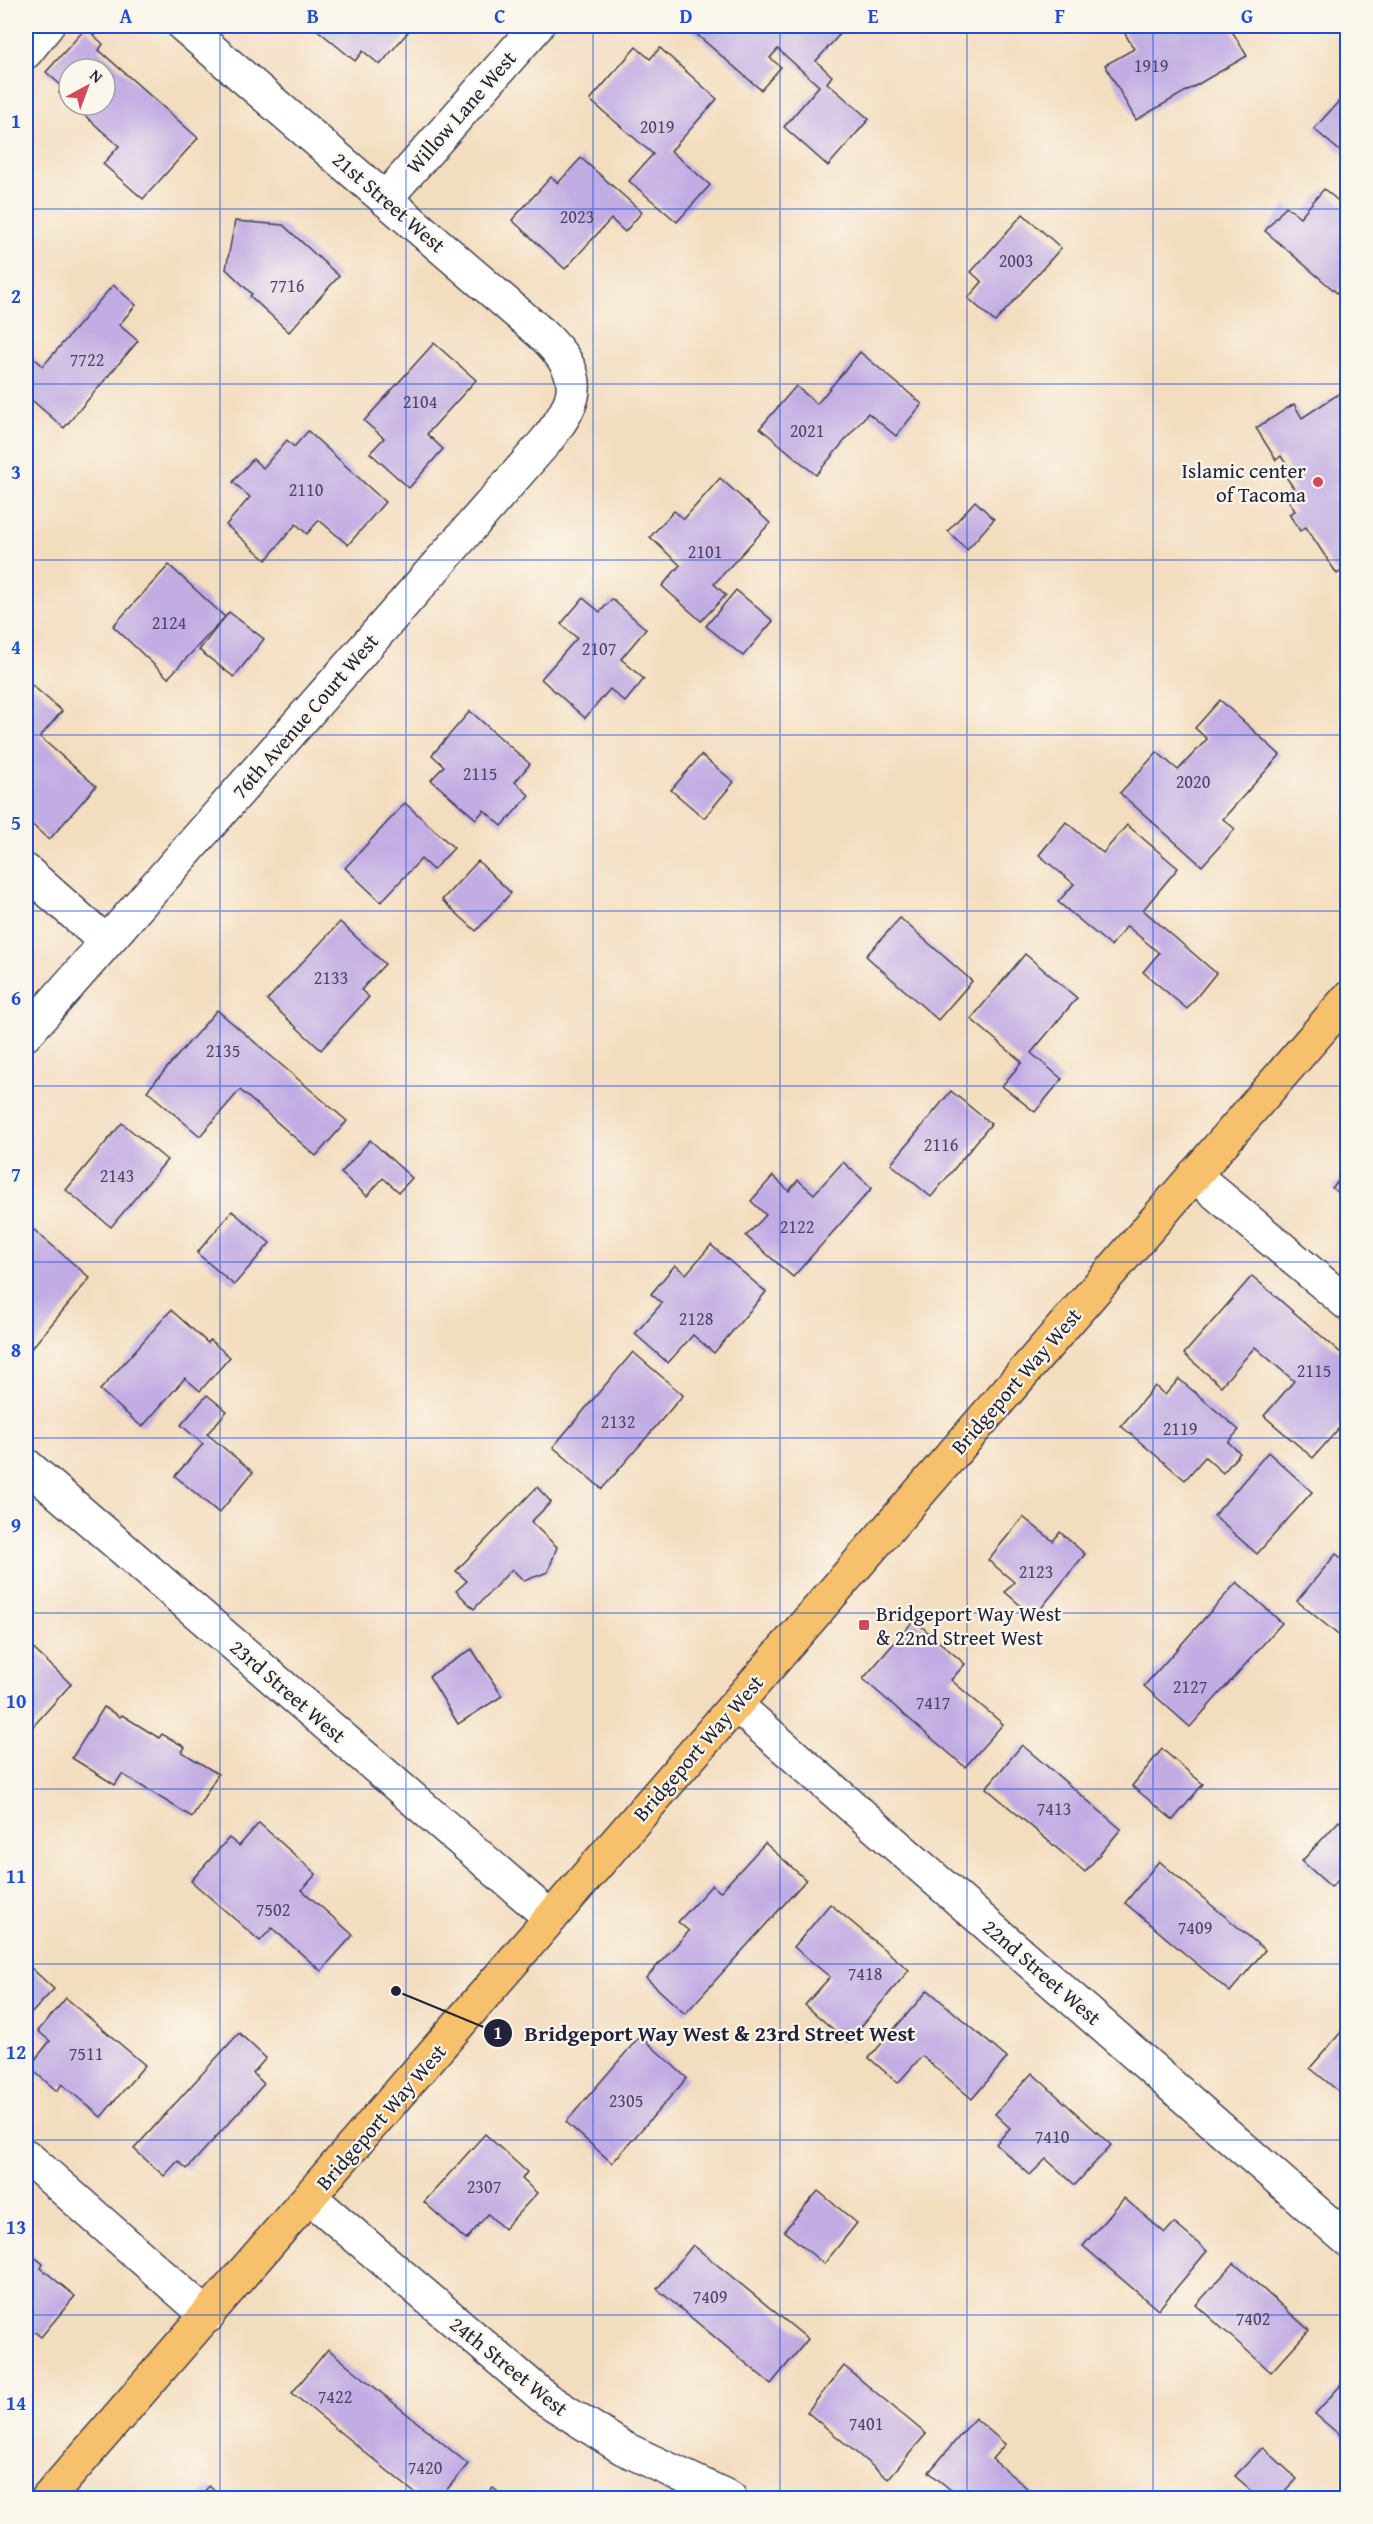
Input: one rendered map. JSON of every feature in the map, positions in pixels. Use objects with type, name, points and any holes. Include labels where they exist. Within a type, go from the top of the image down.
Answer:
[{"type":"main road","name":"Bridgeport Way West","points":[[48,2499],[1347,998]]},
{"type":"street","points":[[26,52],[47,26]]},
{"type":"street","name":"21st Street West","points":[[184,26],[554,346],[572,372],[575,391]]},
{"type":"street","name":"Willow Lane West","points":[[385,199],[537,26]]},
{"type":"street","name":"76th Avenue Court West","points":[[26,1034],[546,441],[562,420],[575,391]]},
{"type":"street","points":[[26,871],[106,942]]},
{"type":"street","points":[[1194,1175],[1347,1304]]},
{"type":"street","name":"23rd Street West","points":[[26,1465],[551,1918]]},
{"type":"street","name":"22nd Street West","points":[[736,1705],[1347,2240]]},
{"type":"street","points":[[26,2156],[208,2316]]},
{"type":"street","name":"24th Street West","points":[[310,2198],[546,2399],[622,2448],[730,2499]]},
{"type":"building","points":[[317,26],[413,26],[380,65],[363,51],[355,61],[315,28]]},
{"type":"building","points":[[687,26],[847,26],[816,61],[832,76],[827,83],[869,119],[828,166],[784,127],[819,86],[778,49],[770,58],[781,67],[761,90]]},
{"type":"building","points":[[1134,26],[1229,26],[1247,56],[1136,120],[1105,65],[1134,49],[1124,32]]},
{"type":"building","points":[[86,28],[103,44],[99,50],[107,57],[60,57]]},
{"type":"building","points":[[636,47],[650,59],[660,48],[717,99],[671,151],[710,185],[677,222],[629,181],[653,154],[590,100]]},
{"type":"building","points":[[57,60],[57,82],[46,72]]},
{"type":"building","points":[[117,66],[198,138],[143,199],[103,164],[119,146],[86,117],[117,117]]},
{"type":"building","points":[[1348,91],[1348,158],[1314,129]]},
{"type":"building","points":[[581,158],[642,212],[625,232],[611,219],[565,269],[512,220],[551,177],[558,183]]},
{"type":"building","points":[[1324,189],[1348,209],[1348,280],[1337,293],[1265,231],[1286,206],[1300,217]]},
{"type":"building","points":[[1023,214],[1061,248],[995,322],[968,298],[982,282],[971,272]]},
{"type":"building","points":[[235,221],[283,225],[339,276],[289,332],[250,296],[252,294],[226,269]]},
{"type":"building","points":[[113,285],[136,305],[119,325],[138,341],[64,428],[26,395],[26,351],[43,366]]},
{"type":"building","points":[[434,343],[476,380],[427,434],[443,449],[409,488],[370,453],[384,438],[364,421]]},
{"type":"building","points":[[860,352],[922,404],[896,436],[868,413],[816,475],[760,428],[796,386],[817,404]]},
{"type":"building","name":"Islamic center of Tacoma","points":[[1343,391],[1348,398],[1348,567],[1337,574],[1306,527],[1300,531],[1289,514],[1295,511],[1286,496],[1295,490],[1284,474],[1290,470],[1281,456],[1276,460],[1256,428],[1294,404],[1302,418]]},
{"type":"building","points":[[308,431],[385,502],[348,545],[319,520],[307,534],[296,524],[266,560],[226,525],[250,497],[233,482],[253,459],[263,468],[287,440],[294,447]]},
{"type":"building","points":[[720,478],[770,523],[714,584],[726,595],[701,621],[662,586],[680,565],[650,537],[674,511],[684,519]]},
{"type":"building","points":[[975,501],[994,519],[967,550],[948,531]]},
{"type":"building","points":[[169,565],[225,617],[168,678],[113,626]]},
{"type":"building","points":[[736,590],[773,621],[743,656],[706,626]]},
{"type":"building","points":[[583,598],[600,612],[612,599],[646,629],[621,659],[644,679],[625,702],[610,689],[585,718],[541,679],[577,638],[561,624]]},
{"type":"building","points":[[229,612],[264,639],[234,677],[199,650]]},
{"type":"building","points":[[26,680],[62,711],[40,737],[96,786],[49,840],[26,819],[26,745],[29,741],[26,738]]},
{"type":"building","points":[[1220,700],[1280,755],[1223,819],[1235,829],[1202,866],[1120,793],[1157,752],[1178,770],[1207,739],[1195,728]]},
{"type":"building","points":[[470,711],[530,764],[515,782],[529,795],[502,826],[484,810],[476,819],[431,780],[444,766],[432,755]]},
{"type":"building","points":[[701,755],[734,782],[704,818],[671,790]]},
{"type":"building","points":[[405,803],[454,848],[433,870],[421,859],[381,902],[345,868]]},
{"type":"building","points":[[1066,822],[1103,853],[1127,825],[1178,868],[1143,910],[1216,973],[1187,1009],[1143,972],[1159,953],[1127,926],[1111,946],[1058,902],[1074,884],[1039,855]]},
{"type":"building","points":[[478,861],[511,893],[476,931],[442,900]]},
{"type":"building","points":[[900,918],[972,981],[938,1020],[866,956]]},
{"type":"building","points":[[340,922],[385,964],[361,990],[369,997],[321,1050],[267,1000]]},
{"type":"building","points":[[1025,954],[1077,998],[1031,1053],[1062,1079],[1035,1112],[1002,1086],[1022,1062],[971,1019]]},
{"type":"building","points":[[217,1010],[347,1121],[316,1156],[240,1090],[200,1136],[147,1091]]},
{"type":"building","points":[[951,1091],[991,1124],[931,1197],[891,1164]]},
{"type":"building","points":[[122,1123],[167,1160],[111,1227],[66,1190]]},
{"type":"building","points":[[370,1140],[412,1178],[399,1192],[383,1178],[367,1196],[341,1173]]},
{"type":"building","points":[[843,1162],[872,1188],[793,1277],[746,1236],[766,1215],[751,1201],[773,1176],[789,1191],[798,1180],[814,1194]]},
{"type":"building","points":[[1348,1170],[1348,1200],[1332,1188]]},
{"type":"building","points":[[232,1211],[270,1243],[234,1285],[197,1253]]},
{"type":"building","points":[[26,1223],[90,1278],[26,1355]]},
{"type":"building","points":[[711,1245],[766,1292],[714,1353],[693,1335],[668,1363],[635,1334],[662,1303],[651,1294],[675,1265],[686,1274]]},
{"type":"building","points":[[1252,1276],[1348,1359],[1348,1418],[1313,1458],[1264,1416],[1294,1381],[1255,1347],[1221,1386],[1184,1354]]},
{"type":"building","points":[[171,1310],[208,1343],[210,1340],[230,1357],[200,1391],[185,1378],[142,1427],[100,1390]]},
{"type":"building","points":[[633,1352],[683,1395],[602,1489],[553,1447]]},
{"type":"building","points":[[1179,1379],[1239,1430],[1228,1442],[1240,1453],[1223,1473],[1205,1457],[1185,1480],[1121,1426],[1155,1386],[1165,1395]]},
{"type":"building","points":[[207,1395],[227,1411],[207,1434],[253,1472],[219,1513],[175,1476],[203,1444],[181,1425]]},
{"type":"building","points":[[1268,1452],[1312,1492],[1257,1554],[1214,1516]]},
{"type":"building","points":[[537,1487],[551,1502],[531,1522],[557,1547],[548,1572],[524,1581],[512,1569],[474,1609],[456,1591],[467,1581],[456,1571]]},
{"type":"building","points":[[1023,1517],[1053,1541],[1060,1532],[1085,1554],[1034,1617],[1005,1592],[1014,1582],[988,1560]]},
{"type":"building","points":[[1336,1554],[1348,1563],[1348,1643],[1297,1601]]},
{"type":"building","points":[[1237,1582],[1282,1623],[1190,1727],[1144,1686]]},
{"type":"building","points":[[914,1620],[965,1664],[951,1680],[1003,1724],[965,1767],[863,1679]]},
{"type":"building","points":[[26,1642],[71,1684],[29,1731],[26,1728]]},
{"type":"building","points":[[472,1649],[502,1696],[458,1724],[429,1676]]},
{"type":"building","points":[[104,1707],[120,1717],[122,1715],[159,1738],[162,1734],[185,1747],[182,1752],[218,1774],[192,1817],[122,1774],[115,1785],[72,1758]]},
{"type":"building","points":[[1022,1745],[1121,1829],[1085,1872],[986,1788]]},
{"type":"building","points":[[1162,1749],[1203,1784],[1173,1820],[1132,1786]]},
{"type":"building","points":[[1339,1821],[1348,1829],[1348,1869],[1331,1887],[1302,1861]]},
{"type":"building","points":[[259,1823],[316,1874],[302,1890],[353,1935],[321,1971],[272,1928],[260,1941],[191,1881],[229,1838],[239,1846]]},
{"type":"building","points":[[765,1843],[806,1880],[685,2014],[646,1978],[689,1931],[678,1922],[712,1885],[720,1892]]},
{"type":"building","points":[[1159,1861],[1265,1950],[1230,1992],[1125,1903]]},
{"type":"building","points":[[830,1904],[909,1970],[848,2042],[805,2005],[830,1977],[794,1947]]},
{"type":"building","points":[[26,1965],[54,1989],[26,2019]]},
{"type":"building","points":[[928,1990],[1007,2058],[972,2099],[922,2056],[898,2083],[869,2058]]},
{"type":"building","points":[[66,1998],[145,2065],[101,2117],[62,2084],[57,2091],[29,2067],[50,2041],[38,2031]]},
{"type":"building","points":[[1342,2031],[1348,2036],[1348,2099],[1310,2068]]},
{"type":"building","points":[[239,2033],[266,2058],[253,2073],[264,2084],[187,2169],[178,2161],[164,2176],[134,2149]]},
{"type":"building","points":[[640,2036],[687,2078],[612,2163],[566,2122]]},
{"type":"building","points":[[1032,2073],[1111,2145],[1075,2185],[1046,2159],[1030,2175],[996,2144],[1010,2128],[995,2114]]},
{"type":"building","points":[[485,2134],[527,2172],[522,2179],[537,2193],[504,2229],[488,2214],[466,2240],[424,2202]]},
{"type":"building","points":[[818,2191],[857,2223],[824,2264],[784,2231]]},
{"type":"building","points":[[1124,2198],[1165,2233],[1174,2223],[1207,2251],[1158,2310],[1083,2246]]},
{"type":"building","points":[[693,2245],[808,2339],[771,2384],[657,2289]]},
{"type":"building","points":[[26,2250],[43,2264],[41,2268],[75,2296],[41,2337],[26,2325]]},
{"type":"building","points":[[1234,2263],[1309,2330],[1271,2372],[1196,2305]]},
{"type":"building","points":[[328,2349],[468,2464],[440,2498],[421,2498],[292,2393]]},
{"type":"building","points":[[844,2366],[926,2434],[888,2479],[807,2412]]},
{"type":"building","points":[[1348,2377],[1348,2442],[1315,2414]]},
{"type":"building","points":[[975,2418],[1005,2444],[992,2459],[1039,2498],[954,2498],[957,2495],[929,2472]]},
{"type":"building","points":[[1263,2447],[1297,2479],[1279,2498],[1260,2498],[1235,2476]]},
{"type":"building","points":[[209,2486],[223,2498],[199,2498]]},
{"type":"building","points":[[493,2488],[506,2498],[484,2498]]},
{"type":"place","name":"Islamic center of Tacoma","points":[[1318,482]]},
{"type":"place","name":"Bridgeport Way West & 22nd Street West","points":[[864,1625]]},
{"type":"place","name":"Bridgeport Way West & 23rd Street West","points":[[396,1991]]}]
